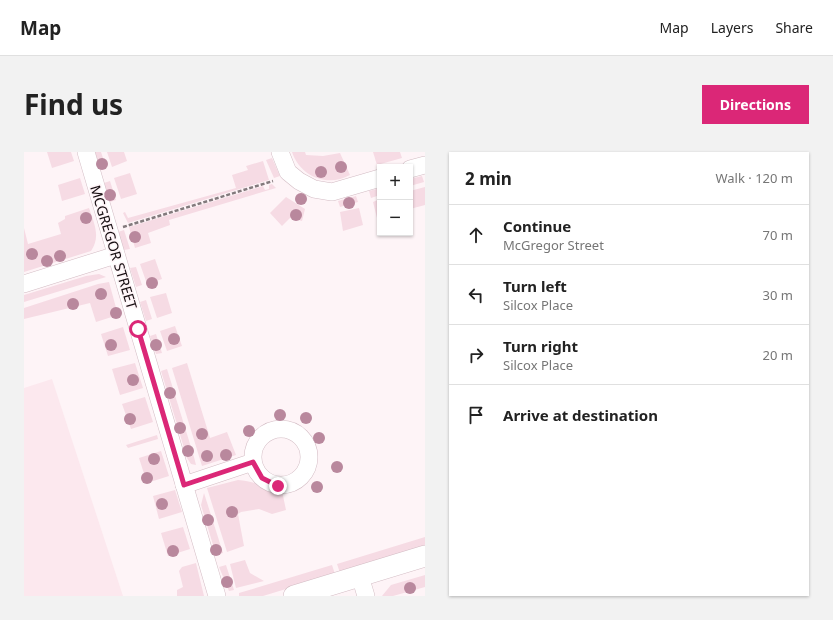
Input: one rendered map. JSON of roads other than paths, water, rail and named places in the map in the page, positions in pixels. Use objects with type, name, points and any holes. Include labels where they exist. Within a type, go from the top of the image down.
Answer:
[{"type":"street","name":"MCGREGOR STREET","points":[[86,152],[218,596]]},
{"type":"street","points":[[280,152],[288,172],[299,181],[314,189],[332,192],[377,179]]},
{"type":"street","points":[[413,168],[425,165]]},
{"type":"street","points":[[24,284],[116,254]]},
{"type":"street","points":[[184,485],[253,462]]},
{"type":"street","points":[[294,596],[425,556]]},
{"type":"street","points":[[360,576],[366,596]]}]
